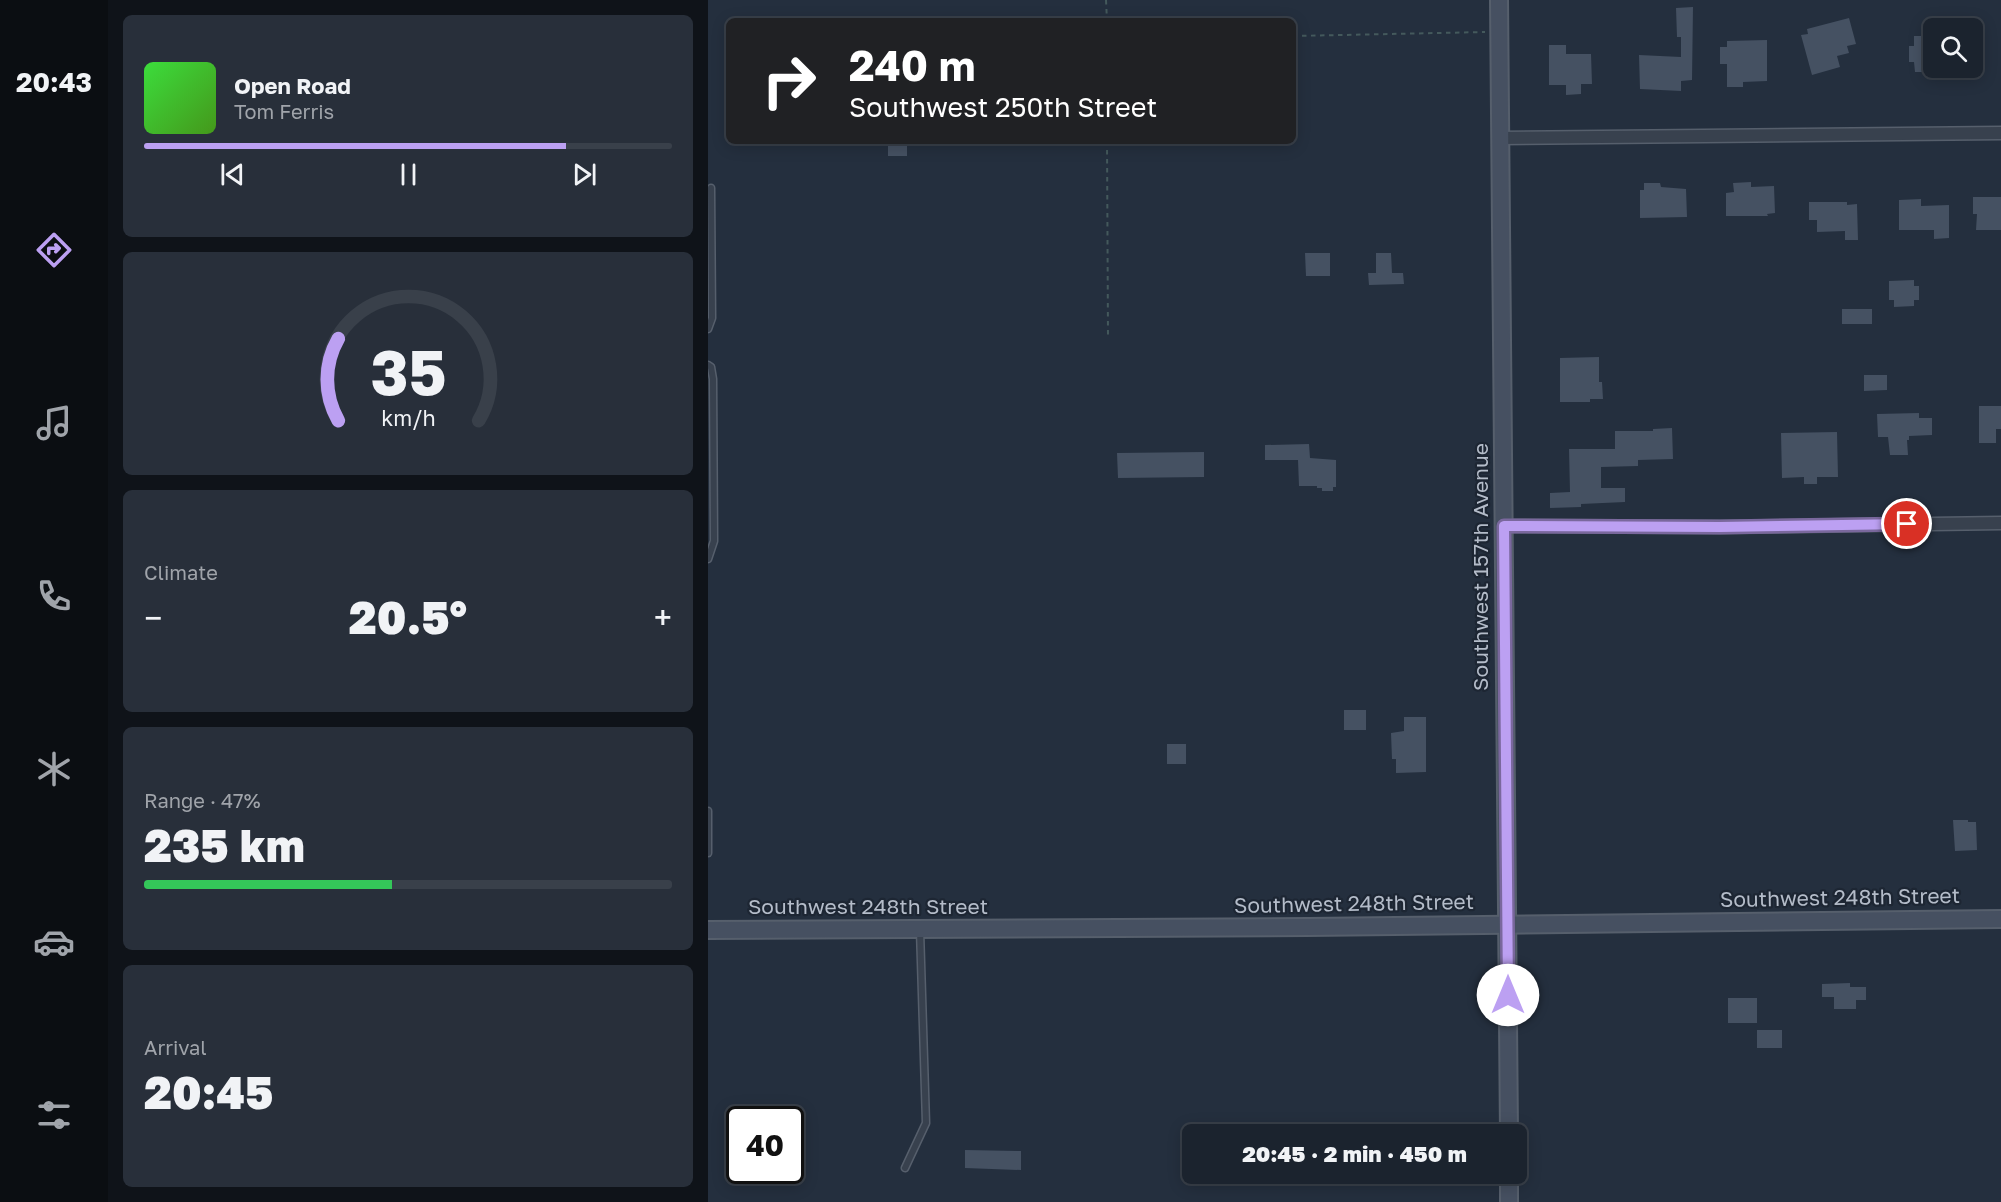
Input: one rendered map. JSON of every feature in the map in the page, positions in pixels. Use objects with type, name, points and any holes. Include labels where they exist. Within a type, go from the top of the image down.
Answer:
[{"type":"street","name":"Southwest 157th Avenue","points":[[1499,0],[1509,1124]]},
{"type":"street","points":[[1500,138],[2001,133]]},
{"type":"street","points":[[1504,526],[1720,527],[2001,523]]},
{"type":"street","name":"Southwest 248th Street","points":[[708,930],[2001,919]]},
{"type":"street","points":[[1509,1184],[1509,1202]]},
{"type":"lane","points":[[708,329],[711,318],[711,189]]},
{"type":"lane","points":[[708,365],[711,367],[713,379],[714,530],[714,541],[708,559]]},
{"type":"lane","points":[[708,811],[708,854]]},
{"type":"lane","points":[[905,1168],[926,1123],[920,929]]},
{"type":"path","points":[[1107,0],[1107,18]]},
{"type":"path","points":[[1296,36],[1499,32]]},
{"type":"path","points":[[1107,144],[1108,337]]},
{"type":"building","points":[[1693,7],[1692,80],[1681,81],[1681,91],[1640,89],[1639,55],[1681,57],[1681,37],[1677,37],[1676,8]]},
{"type":"building","points":[[1849,18],[1856,44],[1847,46],[1849,53],[1837,56],[1840,67],[1812,75],[1801,35],[1808,34],[1807,29]]},
{"type":"building","points":[[1914,36],[1923,36],[1923,72],[1915,72],[1914,62],[1909,62],[1909,46],[1914,46]]},
{"type":"building","points":[[1767,40],[1767,81],[1743,82],[1743,87],[1727,87],[1727,64],[1720,64],[1720,47],[1727,47],[1727,41]]},
{"type":"building","points":[[1549,45],[1566,45],[1566,54],[1591,54],[1592,84],[1581,84],[1581,94],[1566,95],[1566,85],[1549,85]]},
{"type":"building","points":[[888,144],[907,144],[907,156],[888,156]]},
{"type":"building","points":[[1751,182],[1751,187],[1774,186],[1775,213],[1767,214],[1768,216],[1726,216],[1726,193],[1734,192],[1733,183]]},
{"type":"building","points":[[1644,183],[1660,183],[1661,187],[1686,189],[1687,217],[1640,218],[1640,190],[1644,190]]},
{"type":"building","points":[[1973,197],[2001,197],[2001,230],[1976,230],[1977,214],[1973,214]]},
{"type":"building","points":[[1921,199],[1921,206],[1949,205],[1949,238],[1934,239],[1934,230],[1899,230],[1899,200]]},
{"type":"building","points":[[1809,202],[1857,204],[1858,240],[1845,240],[1845,231],[1817,232],[1817,220],[1809,220]]},
{"type":"building","points":[[1305,253],[1330,253],[1330,276],[1306,276]]},
{"type":"building","points":[[1376,253],[1391,253],[1392,273],[1403,273],[1404,284],[1369,285],[1368,273],[1376,273]]},
{"type":"building","points":[[1914,280],[1914,286],[1919,286],[1919,300],[1914,300],[1914,306],[1894,307],[1894,300],[1889,300],[1889,281]]},
{"type":"building","points":[[1842,309],[1872,309],[1872,324],[1842,324]]},
{"type":"building","points":[[1599,357],[1599,382],[1602,382],[1603,399],[1590,399],[1590,402],[1560,402],[1560,358]]},
{"type":"building","points":[[1864,375],[1887,375],[1887,390],[1864,391]]},
{"type":"building","points":[[1979,406],[2001,406],[2001,429],[1996,429],[1996,443],[1979,443]]},
{"type":"building","points":[[1919,413],[1919,418],[1932,418],[1932,435],[1909,436],[1908,455],[1890,455],[1888,437],[1878,437],[1877,414]]},
{"type":"building","points":[[1672,428],[1673,459],[1638,460],[1638,466],[1601,467],[1601,488],[1625,488],[1625,502],[1550,508],[1550,493],[1570,492],[1569,449],[1615,449],[1615,431],[1653,431],[1653,429]]},
{"type":"building","points":[[1837,432],[1838,477],[1817,477],[1817,484],[1804,484],[1804,477],[1782,478],[1781,433]]},
{"type":"building","points":[[1309,444],[1310,458],[1336,460],[1336,487],[1333,487],[1333,491],[1322,491],[1322,488],[1317,488],[1317,486],[1299,486],[1298,460],[1265,460],[1265,445]]},
{"type":"building","points":[[1204,452],[1204,477],[1118,478],[1117,453]]},
{"type":"building","points":[[1344,710],[1366,710],[1366,730],[1344,730]]},
{"type":"building","points":[[1404,717],[1426,717],[1426,772],[1396,773],[1396,759],[1392,759],[1391,733],[1404,731]]},
{"type":"building","points":[[1167,744],[1186,744],[1186,764],[1167,764]]},
{"type":"building","points":[[1953,820],[1976,822],[1977,850],[1955,851]]},
{"type":"building","points":[[1850,983],[1850,987],[1866,987],[1866,1000],[1856,1000],[1856,1009],[1834,1009],[1834,997],[1822,997],[1822,984]]},
{"type":"building","points":[[1728,998],[1757,998],[1757,1023],[1728,1023]]},
{"type":"building","points":[[1757,1030],[1782,1030],[1782,1048],[1757,1048]]},
{"type":"building","points":[[965,1150],[1021,1151],[1021,1170],[965,1168]]},
{"type":"route","points":[[1508,995],[1504,526],[1720,527],[1907,524]]}]
